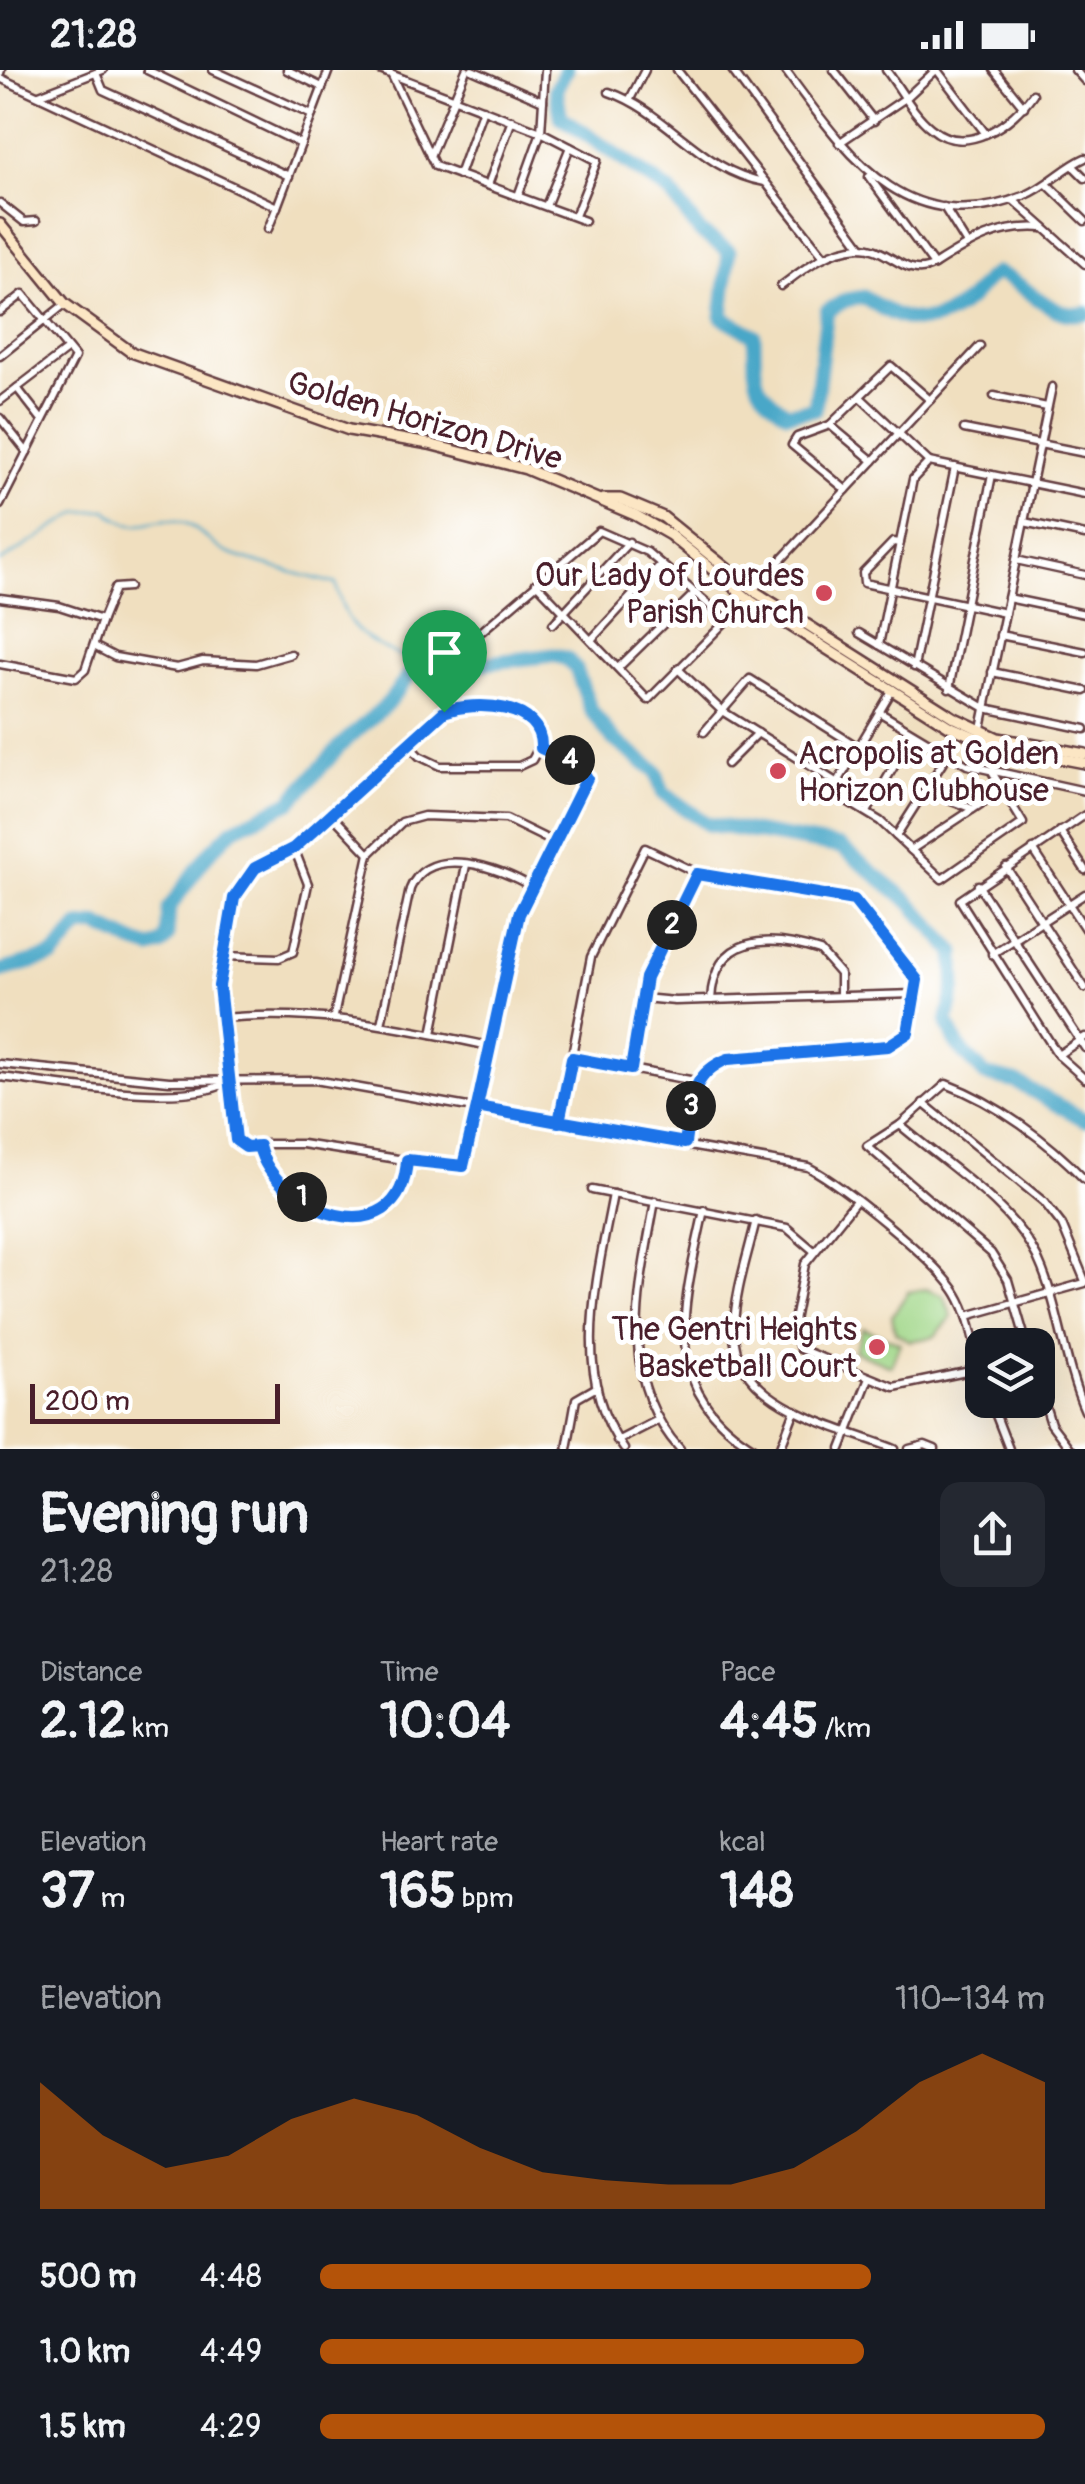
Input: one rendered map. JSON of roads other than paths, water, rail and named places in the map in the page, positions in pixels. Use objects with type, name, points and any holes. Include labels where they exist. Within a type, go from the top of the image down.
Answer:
[{"type":"street","points":[[148,70],[300,144]]},
{"type":"street","points":[[213,70],[312,115]]},
{"type":"street","points":[[287,70],[322,87]]},
{"type":"street","points":[[268,229],[329,70]]},
{"type":"street","points":[[380,70],[541,132],[597,161],[574,217]]},
{"type":"street","points":[[430,156],[469,70],[543,100]]},
{"type":"street","points":[[518,196],[541,132],[545,70]]},
{"type":"street","points":[[630,99],[646,70]]},
{"type":"street","points":[[677,70],[823,256]]},
{"type":"street","points":[[732,70],[862,246]]},
{"type":"street","points":[[784,70],[934,265]]},
{"type":"street","points":[[834,70],[874,121]]},
{"type":"street","points":[[886,70],[930,128],[948,138],[986,134],[1006,124],[1033,94]]},
{"type":"street","points":[[839,142],[907,97],[936,70],[986,134]]},
{"type":"street","points":[[994,70],[1024,107]]},
{"type":"street","points":[[1075,70],[1085,81]]},
{"type":"street","points":[[38,95],[99,71],[103,90],[289,176]]},
{"type":"street","points":[[0,74],[277,207]]},
{"type":"street","points":[[391,74],[435,166],[585,221]]},
{"type":"street","points":[[609,92],[630,99],[699,148],[715,165],[734,175],[767,182]]},
{"type":"street","points":[[459,174],[483,109]]},
{"type":"street","points":[[487,185],[512,120]]},
{"type":"street","points":[[546,206],[570,147]]},
{"type":"street","points":[[865,172],[898,191],[944,206],[987,206],[1013,200],[1047,184],[1085,158]]},
{"type":"street","points":[[1073,166],[1085,178]]},
{"type":"street","points":[[1047,184],[1085,220]]},
{"type":"street","points":[[1013,200],[1085,264]]},
{"type":"street","points":[[0,202],[24,222],[36,221]]},
{"type":"street","points":[[944,206],[967,244]]},
{"type":"street","name":"Golden Horizon Drive","points":[[0,224],[65,304],[130,352],[350,430],[428,444],[526,469],[658,526],[751,601],[975,734],[1085,762]]},
{"type":"street","points":[[781,286],[823,256],[862,246],[886,254],[905,268],[924,270],[967,244],[1016,226],[1044,228]]},
{"type":"street","points":[[0,312],[23,294],[75,357],[1,502]]},
{"type":"street","points":[[0,356],[65,304]]},
{"type":"street","points":[[753,590],[980,346]]},
{"type":"street","points":[[0,401],[68,348]]},
{"type":"street","points":[[846,490],[792,445],[798,437],[830,425],[891,366],[930,400]]},
{"type":"street","points":[[975,734],[985,708],[1052,387]]},
{"type":"street","points":[[17,388],[42,420]]},
{"type":"street","points":[[994,396],[1048,407]]},
{"type":"street","points":[[861,398],[901,431],[930,462],[1085,494]]},
{"type":"street","points":[[0,418],[27,452]]},
{"type":"street","points":[[830,425],[873,461]]},
{"type":"street","points":[[964,429],[1085,453]]},
{"type":"street","points":[[879,645],[913,479],[930,462]]},
{"type":"street","points":[[914,667],[954,467]]},
{"type":"street","points":[[948,689],[992,475]]},
{"type":"street","points":[[0,476],[9,487]]},
{"type":"street","name":"Golden Horizon Drive","points":[[595,499],[620,500],[654,511],[753,590],[894,687]]},
{"type":"street","points":[[1024,522],[1085,535]]},
{"type":"street","points":[[482,631],[594,531],[629,542],[662,564],[727,620]]},
{"type":"street","points":[[553,624],[629,542]]},
{"type":"street","points":[[900,543],[892,542],[862,578],[864,583],[1005,613]]},
{"type":"street","points":[[1016,560],[1085,575]]},
{"type":"street","points":[[592,640],[662,564]]},
{"type":"street","points":[[536,584],[648,700],[741,606]]},
{"type":"street","points":[[0,664],[76,678],[85,670],[115,588],[130,586]]},
{"type":"street","points":[[618,668],[696,592]]},
{"type":"street","points":[[0,598],[59,606],[102,620]]},
{"type":"street","points":[[1008,598],[1085,614]]},
{"type":"street","points":[[859,633],[985,708],[1085,729]]},
{"type":"street","points":[[1000,634],[1085,652]]},
{"type":"street","points":[[94,646],[115,657],[177,668],[203,661],[256,664],[291,654]]},
{"type":"street","points":[[678,669],[722,711],[836,782]]},
{"type":"street","points":[[992,672],[1085,691]]},
{"type":"street","points":[[704,732],[750,679],[858,746]]},
{"type":"street","points":[[894,687],[832,792],[867,812],[942,878],[1023,823],[992,772]]},
{"type":"street","points":[[457,707],[485,708],[528,716],[540,736],[541,748],[580,766],[587,778],[519,914],[463,1166],[302,1144],[240,1144],[227,1082],[219,986],[240,886],[255,868],[294,848],[444,712],[457,707]]},
{"type":"street","points":[[879,712],[947,756],[992,772],[1085,791]]},
{"type":"street","points":[[727,764],[758,733]]},
{"type":"street","name":"Golden Horizon Drive","points":[[975,734],[1085,754]]},
{"type":"street","points":[[867,812],[912,736]]},
{"type":"street","points":[[407,744],[418,756],[440,766],[520,766],[541,748]]},
{"type":"street","points":[[896,836],[947,756]]},
{"type":"street","points":[[911,850],[1002,790]]},
{"type":"street","points":[[926,791],[973,809]]},
{"type":"street","points":[[331,814],[369,854]]},
{"type":"street","points":[[1085,815],[960,900],[1058,1055],[1085,1079]]},
{"type":"street","points":[[334,1016],[369,854],[402,822],[424,816],[506,819],[554,843]]},
{"type":"street","points":[[1060,830],[1085,870]]},
{"type":"street","points":[[223,956],[279,958],[292,952],[308,884],[294,848]]},
{"type":"street","points":[[559,1122],[591,957],[645,848],[697,874],[854,900],[917,980],[912,1023],[898,1043],[728,1059],[708,1067],[696,1080],[685,1143]]},
{"type":"street","points":[[1033,849],[1085,929]]},
{"type":"street","points":[[432,1034],[466,865]]},
{"type":"street","points":[[381,1024],[413,880],[426,867],[496,867],[532,886]]},
{"type":"street","points":[[1006,867],[1085,988]]},
{"type":"street","points":[[631,1069],[646,978],[697,874]]},
{"type":"street","points":[[978,885],[1083,1042],[1058,1055]]},
{"type":"street","points":[[992,954],[1085,894]]},
{"type":"street","points":[[712,1000],[712,976],[720,961],[731,948],[749,943],[820,951],[831,958],[840,974],[840,993]]},
{"type":"street","points":[[643,998],[712,1000],[840,993],[915,994]]},
{"type":"street","points":[[222,1018],[283,1012],[334,1016],[490,1046]]},
{"type":"street","points":[[572,1058],[696,1080]]},
{"type":"street","points":[[0,1064],[227,1082],[315,1080],[808,1168],[856,1202],[945,1278],[970,1328]]},
{"type":"street","points":[[0,1077],[169,1092],[212,1090],[227,1082]]},
{"type":"street","points":[[1022,1328],[1002,1268],[991,1253],[867,1146],[900,1125],[946,1084],[974,1094],[1057,1153],[1085,1180]]},
{"type":"street","points":[[923,1103],[1044,1202],[1062,1226],[1085,1282],[967,1316]]},
{"type":"street","points":[[900,1125],[1014,1223],[1030,1245],[1051,1293],[1085,1411]]},
{"type":"street","points":[[259,1146],[268,1173],[325,1213],[350,1220],[379,1211],[396,1196],[407,1160]]},
{"type":"street","points":[[592,1190],[786,1228],[814,1251]]},
{"type":"street","points":[[613,1194],[594,1301],[597,1388],[624,1449]]},
{"type":"street","points":[[656,1201],[635,1330],[642,1378],[658,1420],[680,1449]]},
{"type":"street","points":[[856,1202],[814,1251],[802,1274],[793,1326],[797,1343],[806,1352],[869,1378],[906,1388],[965,1376]]},
{"type":"street","points":[[704,1210],[686,1294],[686,1363],[710,1410],[756,1449]]},
{"type":"street","points":[[756,1220],[734,1340],[750,1378],[774,1400],[895,1449]]},
{"type":"street","points":[[841,1449],[869,1378]]},
{"type":"street","points":[[567,1449],[576,1399],[597,1388]]},
{"type":"street","points":[[780,1449],[795,1410]]},
{"type":"street","points":[[997,1418],[1009,1449]]},
{"type":"street","points":[[1048,1418],[1070,1449]]},
{"type":"street","points":[[618,1441],[658,1420]]},
{"type":"street","points":[[909,1449],[925,1445],[935,1449]]},
{"type":"waterway","points":[[566,70],[556,89],[561,117],[671,193],[700,232],[729,251],[722,317],[754,335],[755,371],[760,388],[787,413],[815,409],[827,311],[846,300],[865,297],[903,318],[928,320],[954,311],[996,273],[1061,312],[1085,313]]},
{"type":"waterway","points":[[0,562],[79,512],[106,510],[118,519],[137,524],[173,520],[191,526],[230,554],[336,584],[355,627],[374,643],[417,665]]},
{"type":"waterway","points":[[0,971],[54,956],[79,927],[97,925],[151,948],[161,945],[167,937],[169,908],[208,854],[233,829],[290,802],[342,744],[388,703],[417,665],[468,665],[554,655],[567,659],[576,669],[591,710],[612,738],[656,772],[663,793],[707,824],[841,847],[910,902],[954,952],[955,986],[947,1021],[957,1045],[985,1075],[1016,1082],[1085,1120]]},
{"type":"place","name":"Our Lady of Lourdes Parish Church","points":[[824,593]]},
{"type":"place","name":"Acropolis at Golden Horizon Clubhouse","points":[[778,771]]},
{"type":"place","name":"The Gentri Heights Basketball Court","points":[[877,1347]]}]
